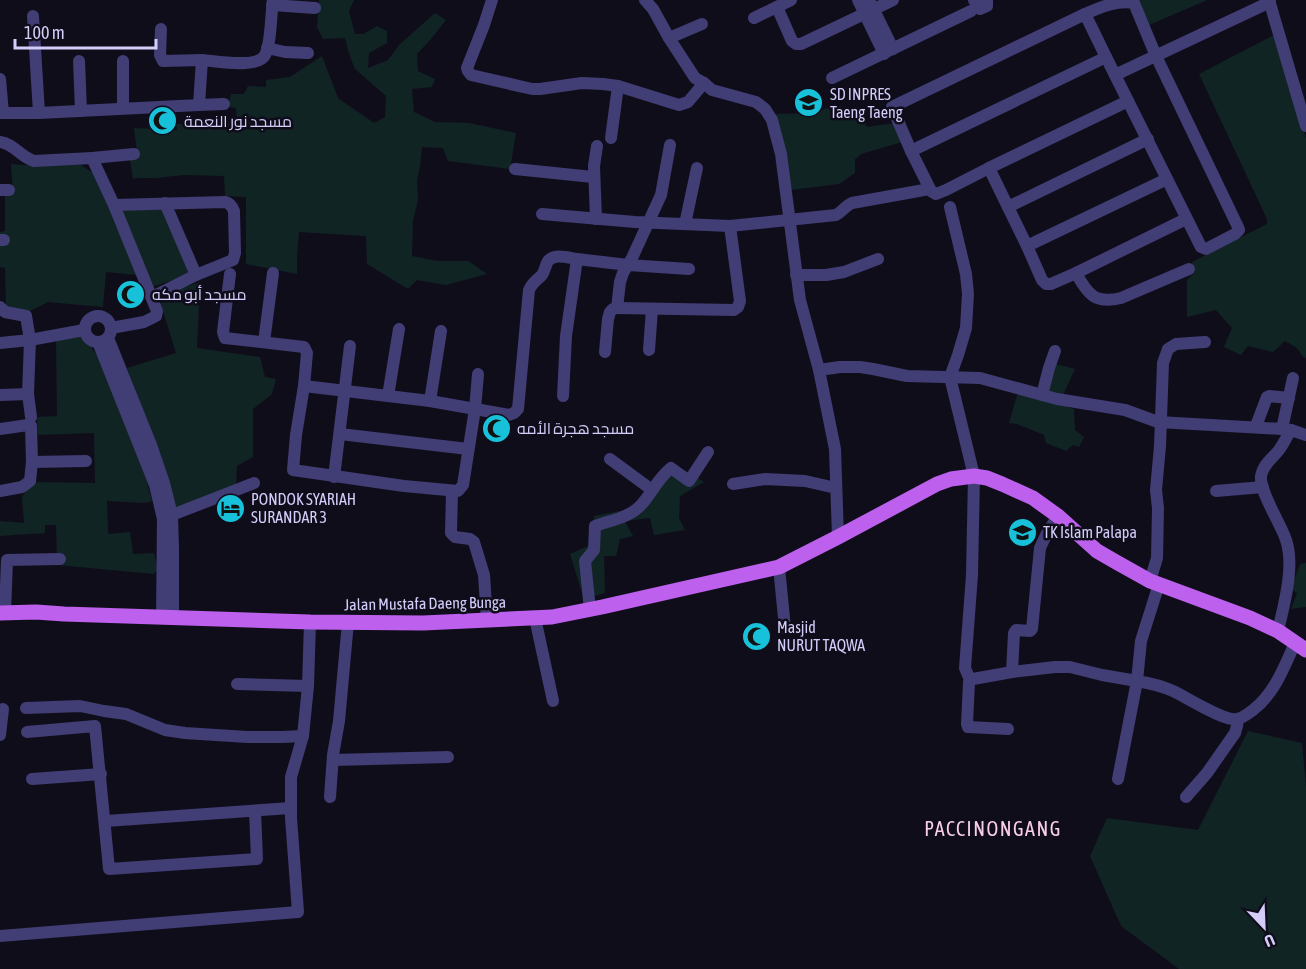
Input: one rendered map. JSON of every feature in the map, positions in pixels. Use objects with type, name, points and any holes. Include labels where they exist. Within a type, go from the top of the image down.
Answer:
[{"type":"main road","points":[[974,476],[994,481],[1033,498],[1097,550],[1154,582],[1250,618],[1278,631],[1301,647]]},
{"type":"main road","name":"Jalan Mustafa Daeng Bunga","points":[[3,613],[423,623],[552,617],[779,567],[937,484],[951,479],[974,476]]},
{"type":"street","points":[[492,0],[468,66],[467,70],[471,75],[532,89],[582,82],[603,84],[678,105],[688,102],[704,83]]},
{"type":"street","points":[[754,18],[791,0]]},
{"type":"street","points":[[858,0],[869,8],[888,51]]},
{"type":"street","points":[[777,7],[792,41],[801,44],[869,8],[893,0]]},
{"type":"street","points":[[832,78],[973,5],[980,9],[984,8],[987,6],[987,0]]},
{"type":"street","points":[[1085,14],[1203,249],[1235,234],[1239,230],[1156,56],[1134,3],[1131,1],[1112,1],[1085,14],[892,107],[911,151],[933,193],[936,194],[1128,101]]},
{"type":"street","points":[[1115,75],[1270,1],[1304,111],[1306,126]]},
{"type":"street","points":[[161,29],[160,55],[162,60],[253,63],[265,56],[272,3],[315,8]]},
{"type":"street","points":[[651,3],[669,38],[695,78],[712,90],[756,102],[772,120],[781,154],[800,300],[819,370],[835,449],[838,537]]},
{"type":"street","points":[[33,16],[39,113]]},
{"type":"street","points":[[669,38],[702,24]]},
{"type":"street","points":[[267,48],[308,53]]},
{"type":"street","points":[[911,151],[1106,57]]},
{"type":"street","points":[[199,105],[202,60]]},
{"type":"street","points":[[79,61],[81,111]]},
{"type":"street","points":[[123,61],[123,108]]},
{"type":"street","points":[[0,79],[1,113],[224,104]]},
{"type":"street","points":[[611,138],[618,87]]},
{"type":"street","points":[[1008,207],[1148,139]]},
{"type":"street","points":[[0,142],[10,145],[26,159],[34,161],[134,154]]},
{"type":"street","points":[[617,308],[623,273],[661,195],[670,145]]},
{"type":"street","points":[[596,219],[593,177],[597,146]]},
{"type":"street","points":[[92,158],[114,205],[157,311],[156,316],[144,322],[111,328],[106,335],[90,340],[84,330],[86,323],[94,316],[104,317],[109,322],[106,335],[163,519],[168,591]]},
{"type":"street","points":[[685,224],[697,168]]},
{"type":"street","points":[[989,168],[1042,280],[1046,284],[1076,273],[1186,219]]},
{"type":"street","points":[[515,170],[593,177]]},
{"type":"street","points":[[1027,246],[1167,179]]},
{"type":"street","points":[[542,214],[647,223],[730,226],[836,214],[852,203],[924,190]]},
{"type":"street","points":[[114,205],[225,202],[232,206],[235,257],[231,261],[152,297]]},
{"type":"street","points":[[165,203],[196,275]]},
{"type":"street","points":[[950,207],[966,274],[968,294],[966,328],[950,376],[974,476],[972,575],[964,668],[970,680],[967,724],[968,727],[1008,729]]},
{"type":"street","points":[[605,352],[609,315],[613,309],[734,310],[738,307],[740,301],[730,226]]},
{"type":"street","points":[[304,386],[430,401],[509,415],[517,411],[527,296],[534,282],[552,258],[556,256],[628,265],[689,269]]},
{"type":"street","points":[[563,396],[566,336],[577,259]]},
{"type":"street","points":[[796,275],[826,275],[844,272],[878,259]]},
{"type":"street","points":[[1076,273],[1091,296],[1101,300],[1113,300],[1189,269]]},
{"type":"street","points":[[264,342],[273,273]]},
{"type":"street","points":[[230,274],[223,335],[228,339],[304,347],[307,353],[293,470],[458,491],[463,485],[478,374]]},
{"type":"street","points":[[0,307],[5,312],[26,316],[30,340],[28,394],[31,417]]},
{"type":"street","points":[[649,350],[652,309]]},
{"type":"street","points":[[388,396],[399,329]]},
{"type":"street","points":[[0,343],[84,330]]},
{"type":"street","points":[[430,401],[441,331]]},
{"type":"street","points":[[106,335],[151,445],[172,514],[167,617]]},
{"type":"street","points":[[1118,779],[1157,558],[1156,490],[1163,363],[1168,349],[1176,344],[1205,342]]},
{"type":"street","points":[[334,477],[350,346]]},
{"type":"street","points":[[1042,395],[1055,351]]},
{"type":"street","points":[[819,370],[860,367],[907,376],[980,378],[1042,395],[1125,410],[1161,422],[1256,426],[1286,429],[1306,435]]},
{"type":"street","points":[[1278,631],[1285,602],[1290,557],[1286,541],[1260,479],[1263,468],[1281,447],[1286,429],[1288,398],[1293,378]]},
{"type":"street","points":[[0,395],[28,394]]},
{"type":"street","points":[[1256,426],[1267,397],[1288,398]]},
{"type":"street","points":[[0,429],[31,426],[32,462],[31,478],[27,484],[22,487],[0,490]]},
{"type":"street","points":[[340,434],[468,449]]},
{"type":"street","points":[[590,610],[585,561],[594,550],[595,526],[628,516],[642,505],[663,474],[671,468],[689,480],[708,452]]},
{"type":"street","points":[[610,459],[652,490]]},
{"type":"street","points":[[32,462],[86,461]]},
{"type":"street","points":[[733,484],[765,479],[805,481],[836,488]]},
{"type":"street","points":[[172,514],[254,483]]},
{"type":"street","points":[[1216,490],[1263,487]]},
{"type":"street","points":[[452,491],[451,533],[454,537],[470,538],[474,542],[484,575],[487,620]]},
{"type":"street","points":[[1012,672],[1014,633],[1017,630],[1030,631],[1032,629],[1040,548],[1058,516]]},
{"type":"street","points":[[3,613],[3,560],[60,559]]},
{"type":"street","points":[[779,567],[785,628]]},
{"type":"street","points":[[535,618],[553,701]]},
{"type":"street","points":[[0,936],[298,912],[291,777],[303,736],[308,686],[310,622]]},
{"type":"street","points":[[330,797],[348,622]]},
{"type":"street","points":[[970,680],[1055,666],[1070,667],[1154,684],[1173,691],[1208,710],[1238,719],[1264,701],[1301,647]]},
{"type":"street","points":[[237,684],[308,686]]},
{"type":"street","points":[[26,708],[80,706],[126,714],[165,730],[184,733],[247,737],[303,736]]},
{"type":"street","points":[[0,710],[3,709],[0,735]]},
{"type":"street","points":[[1186,797],[1235,733],[1238,719]]},
{"type":"street","points":[[27,732],[95,726],[110,869],[257,859],[255,811]]},
{"type":"street","points":[[333,760],[448,757]]},
{"type":"street","points":[[33,779],[101,774]]},
{"type":"street","points":[[106,821],[291,808]]},
{"type":"green space","points":[[319,0],[354,0],[349,11],[355,34],[363,34],[377,26],[387,31],[387,43],[369,53],[368,68],[388,60],[400,44],[435,13],[446,20],[417,54],[418,71],[435,79],[432,87],[412,89],[414,112],[435,122],[469,123],[516,133],[510,169],[448,161],[443,148],[422,147],[417,180],[418,200],[413,220],[412,256],[437,261],[468,261],[487,274],[446,285],[417,280],[408,289],[367,264],[366,236],[299,232],[297,274],[246,264],[246,197],[225,196],[224,176],[184,175],[133,179],[130,160],[138,159],[134,128],[177,130],[176,124],[237,122],[236,108],[228,107],[231,94],[244,94],[248,86],[266,87],[266,80],[290,77],[322,56],[338,98],[374,123],[385,117],[386,96],[355,69],[345,38],[323,39],[317,27]]},
{"type":"green space","points":[[1136,0],[1207,0],[1149,25]]},
{"type":"green space","points":[[1276,34],[1306,138],[1306,358],[1297,348],[1285,341],[1273,352],[1248,346],[1241,355],[1224,347],[1232,328],[1216,310],[1187,317],[1187,280],[1195,272],[1192,262],[1267,224],[1267,219],[1199,74]]},
{"type":"green space","points":[[835,105],[856,111],[867,127],[895,123],[902,142],[861,154],[855,159],[855,173],[839,184],[790,190],[781,131],[775,114],[814,113]]},
{"type":"green space","points":[[11,164],[81,165],[93,173],[98,180],[137,275],[106,272],[103,307],[48,302],[30,311],[6,306],[5,268],[0,267],[0,232],[5,231],[5,195],[13,193]]},
{"type":"green space","points":[[162,208],[191,274],[152,287],[121,210]]},
{"type":"green space","points":[[200,282],[197,348],[260,357],[265,377],[276,379],[272,394],[253,409],[253,457],[237,466],[236,486],[176,511],[169,481],[127,368],[176,353],[158,295]]},
{"type":"green space","points":[[65,337],[84,337],[98,357],[146,478],[152,501],[145,503],[107,501],[108,534],[130,532],[133,554],[154,553],[158,569],[154,574],[57,565],[56,525],[45,525],[45,533],[0,536],[0,521],[24,523],[22,497],[32,482],[95,483],[94,433],[38,435],[37,417],[57,416],[56,340]]},
{"type":"green space","points":[[1056,364],[1075,369],[1063,395],[1046,391]]},
{"type":"green space","points":[[1018,392],[1074,409],[1075,430],[1084,437],[1079,447],[1073,445],[1066,451],[1046,443],[1044,435],[1009,423]]},
{"type":"green space","points":[[677,466],[704,482],[680,496],[679,518],[685,530],[654,535],[650,518],[625,521],[633,536],[620,539],[616,556],[604,556],[605,593],[584,599],[570,554],[590,545],[594,516],[625,510],[637,503]]},
{"type":"green space","points":[[1306,563],[1306,607],[1291,609],[1297,593],[1291,589],[1300,564]]},
{"type":"green space","points":[[1248,731],[1302,743],[1306,787],[1306,969],[1179,969],[1121,926],[1090,856],[1107,818],[1198,830]]},
{"type":"place","name":"SD INPRES Taeng Taeng","points":[[809,103]]},
{"type":"place","name":"مسجد نور النعمة","points":[[163,121]]},
{"type":"place","name":"مسجد أبو مكه","points":[[131,294]]},
{"type":"place","name":"مسجد هجرة الأمه","points":[[496,428]]},
{"type":"place","name":"PONDOK SYARIAH SURANDAR 3","points":[[230,508]]},
{"type":"place","name":"TK Islam Palapa","points":[[1022,532]]},
{"type":"place","name":"Masjid NURUT TAQWA","points":[[756,636]]},
{"type":"district","name":"PACCINONGANG","points":[[993,828]]}]
